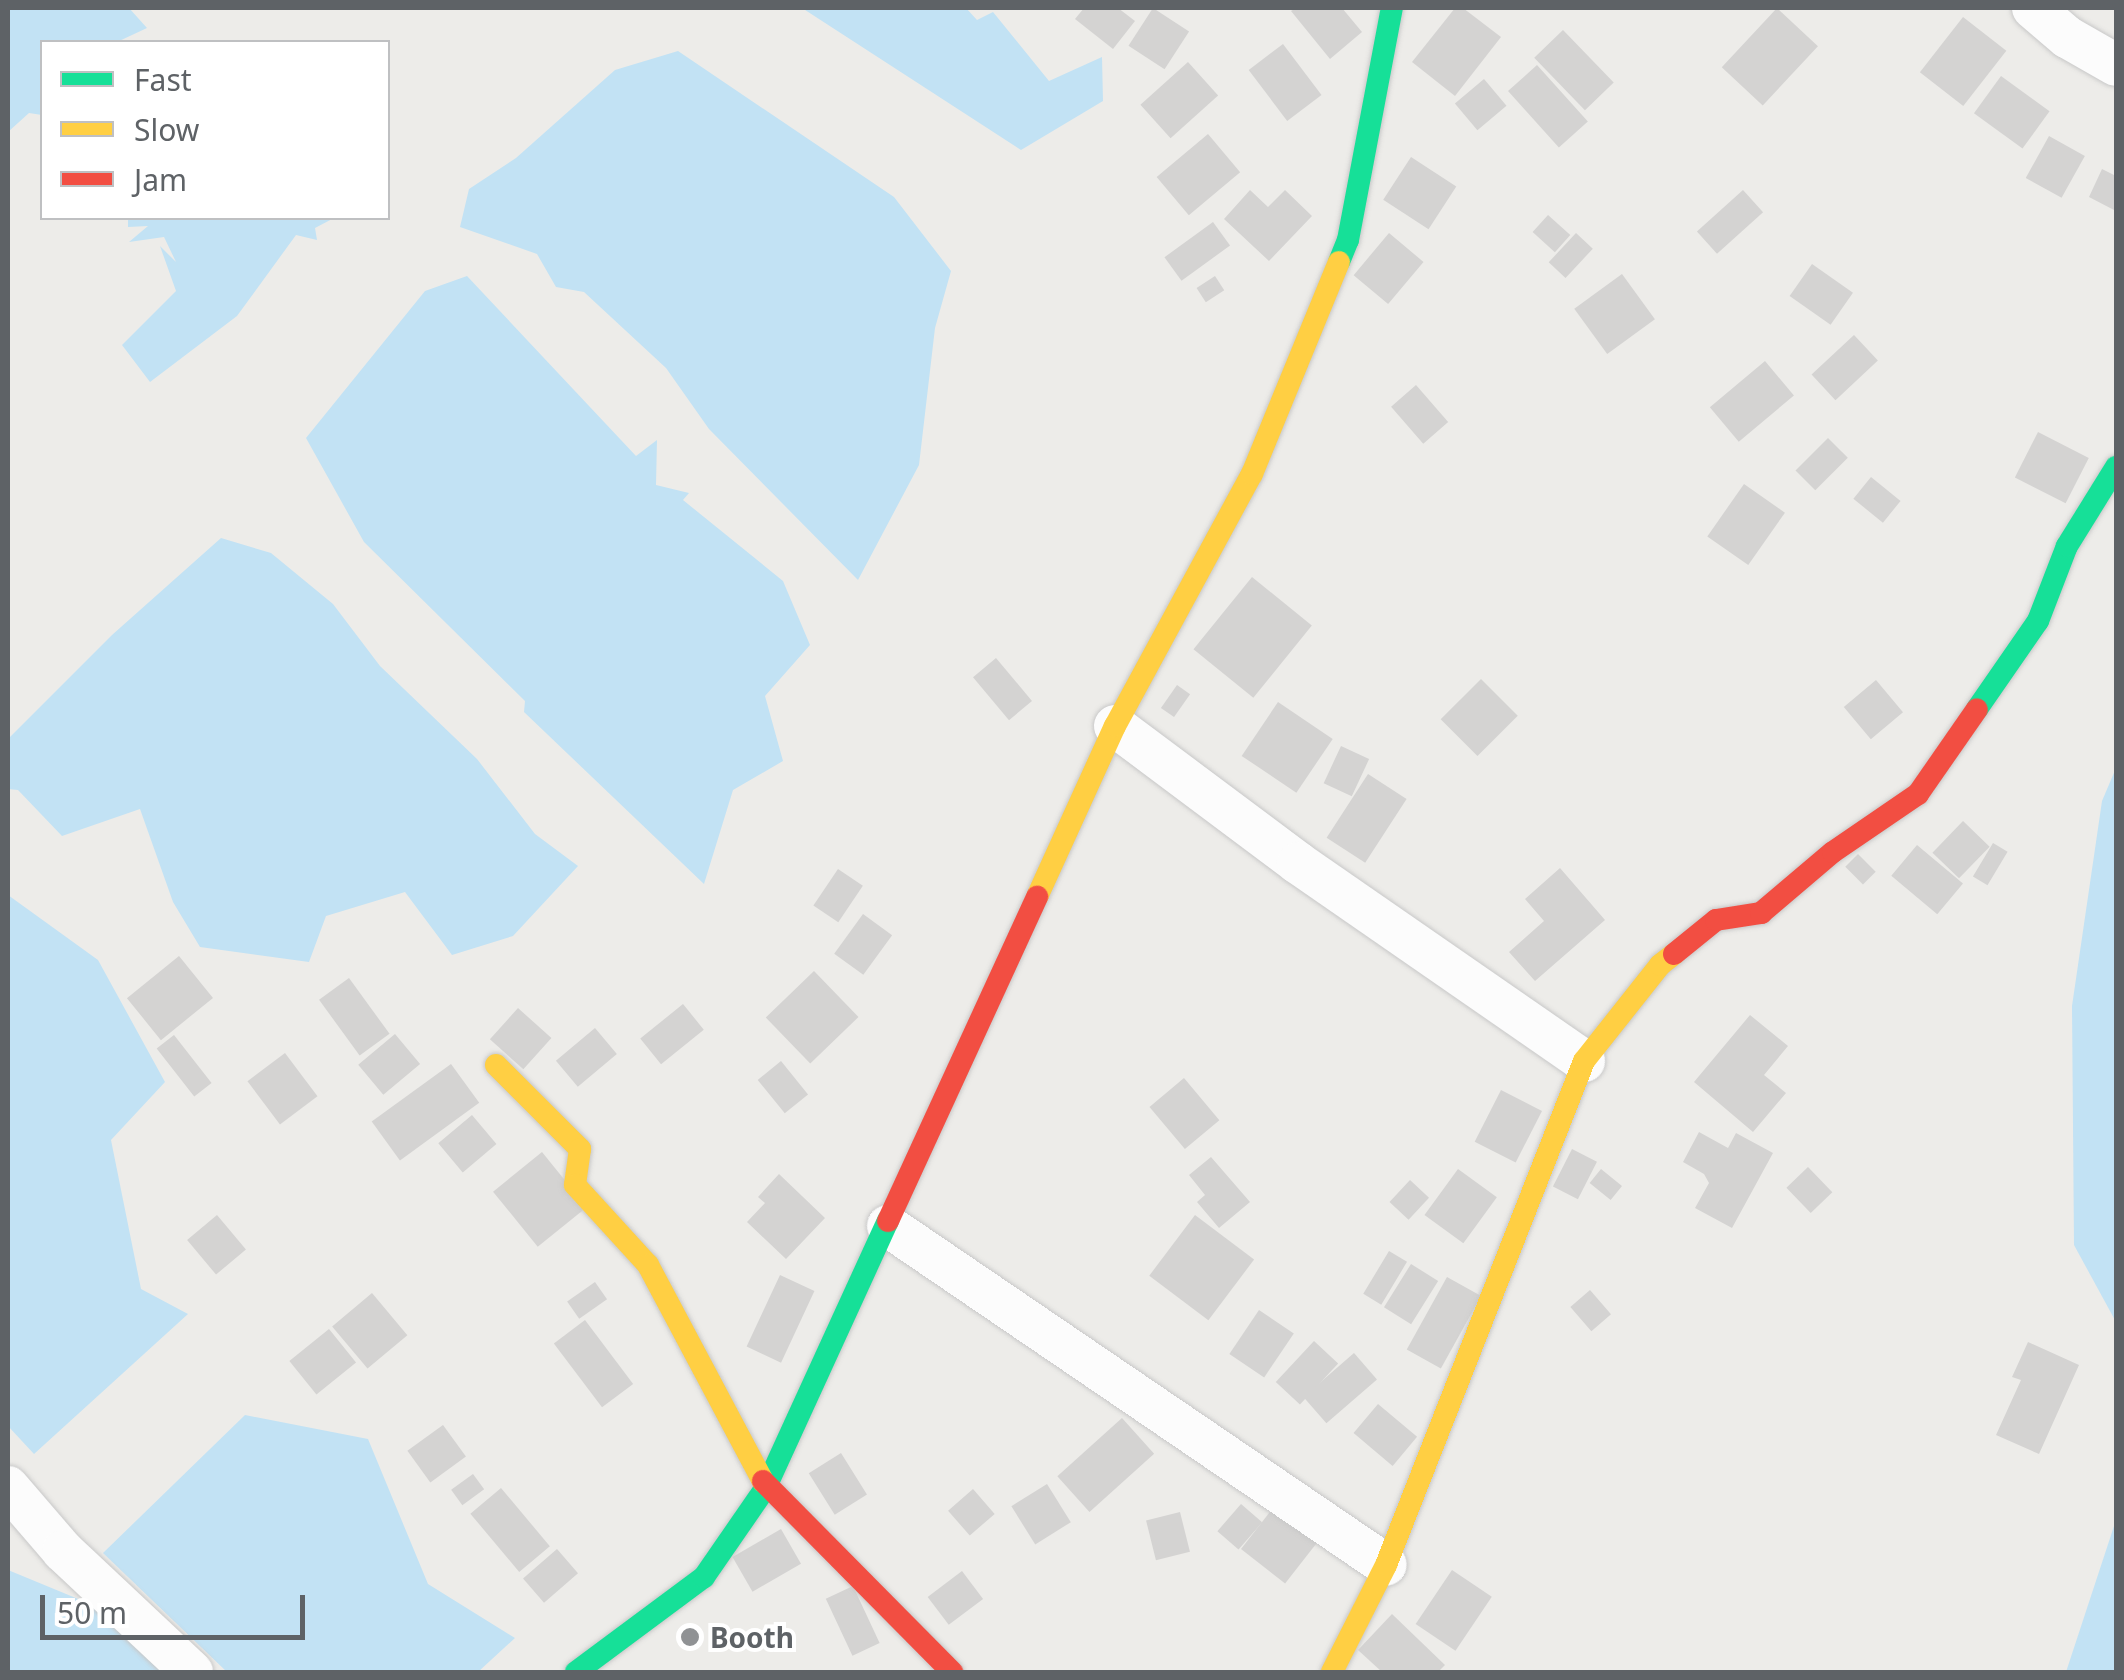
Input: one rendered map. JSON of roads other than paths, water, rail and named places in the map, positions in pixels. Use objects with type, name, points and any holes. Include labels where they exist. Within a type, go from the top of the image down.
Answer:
[{"type":"street","points":[[576,1672],[704,1576],[766,1486],[1115,726],[1252,474],[1348,240],[1392,8]]},
{"type":"street","points":[[2033,8],[2067,37],[2116,65]]},
{"type":"street","points":[[1332,1672],[1386,1564],[1584,1062],[1660,964],[1716,920],[1761,913],[1834,852],[1918,794],[2038,620],[2067,546],[2116,467]]},
{"type":"street","points":[[1115,726],[1298,863],[1584,1062]]},
{"type":"street","points":[[496,1065],[580,1148],[575,1185],[648,1266],[766,1486],[952,1672]]},
{"type":"street","points":[[888,1226],[1386,1564]]},
{"type":"street","points":[[8,1487],[63,1550],[192,1672]]},
{"type":"water","points":[[8,8],[129,8],[147,28],[121,40],[40,40],[40,115],[29,113],[8,132]]},
{"type":"water","points":[[802,8],[966,8],[977,20],[993,12],[1049,81],[1102,57],[1103,101],[1021,150]]},
{"type":"water","points":[[678,51],[894,197],[951,271],[935,328],[919,465],[858,580],[709,429],[666,368],[584,292],[556,287],[537,254],[460,227],[469,189],[516,158],[615,70]]},
{"type":"water","points":[[128,220],[330,220],[315,228],[317,240],[296,235],[237,316],[150,382],[122,345],[176,291],[160,246],[176,262],[164,237],[129,242],[148,226],[128,227]]},
{"type":"water","points":[[467,276],[636,456],[657,440],[656,485],[689,493],[683,500],[783,581],[810,645],[765,696],[783,761],[733,790],[704,884],[524,712],[525,701],[364,542],[306,438],[425,291]]},
{"type":"water","points":[[221,538],[271,553],[333,604],[380,666],[477,759],[535,834],[578,866],[513,936],[452,955],[405,892],[326,916],[309,962],[200,947],[173,902],[140,809],[62,836],[18,790],[8,789],[8,739],[112,635]]},
{"type":"water","points":[[2116,768],[2116,1322],[2074,1245],[2072,1006],[2102,801]]},
{"type":"water","points":[[8,895],[98,960],[165,1082],[111,1140],[141,1289],[188,1314],[34,1454],[8,1426]]},
{"type":"water","points":[[245,1415],[368,1439],[428,1584],[515,1638],[478,1672],[227,1672],[103,1553]]},
{"type":"water","points":[[2116,1520],[2116,1672],[2066,1672]]},
{"type":"water","points":[[8,1570],[117,1615],[168,1672],[8,1672]]},
{"type":"place","name":"Booth","points":[[690,1637]]}]
